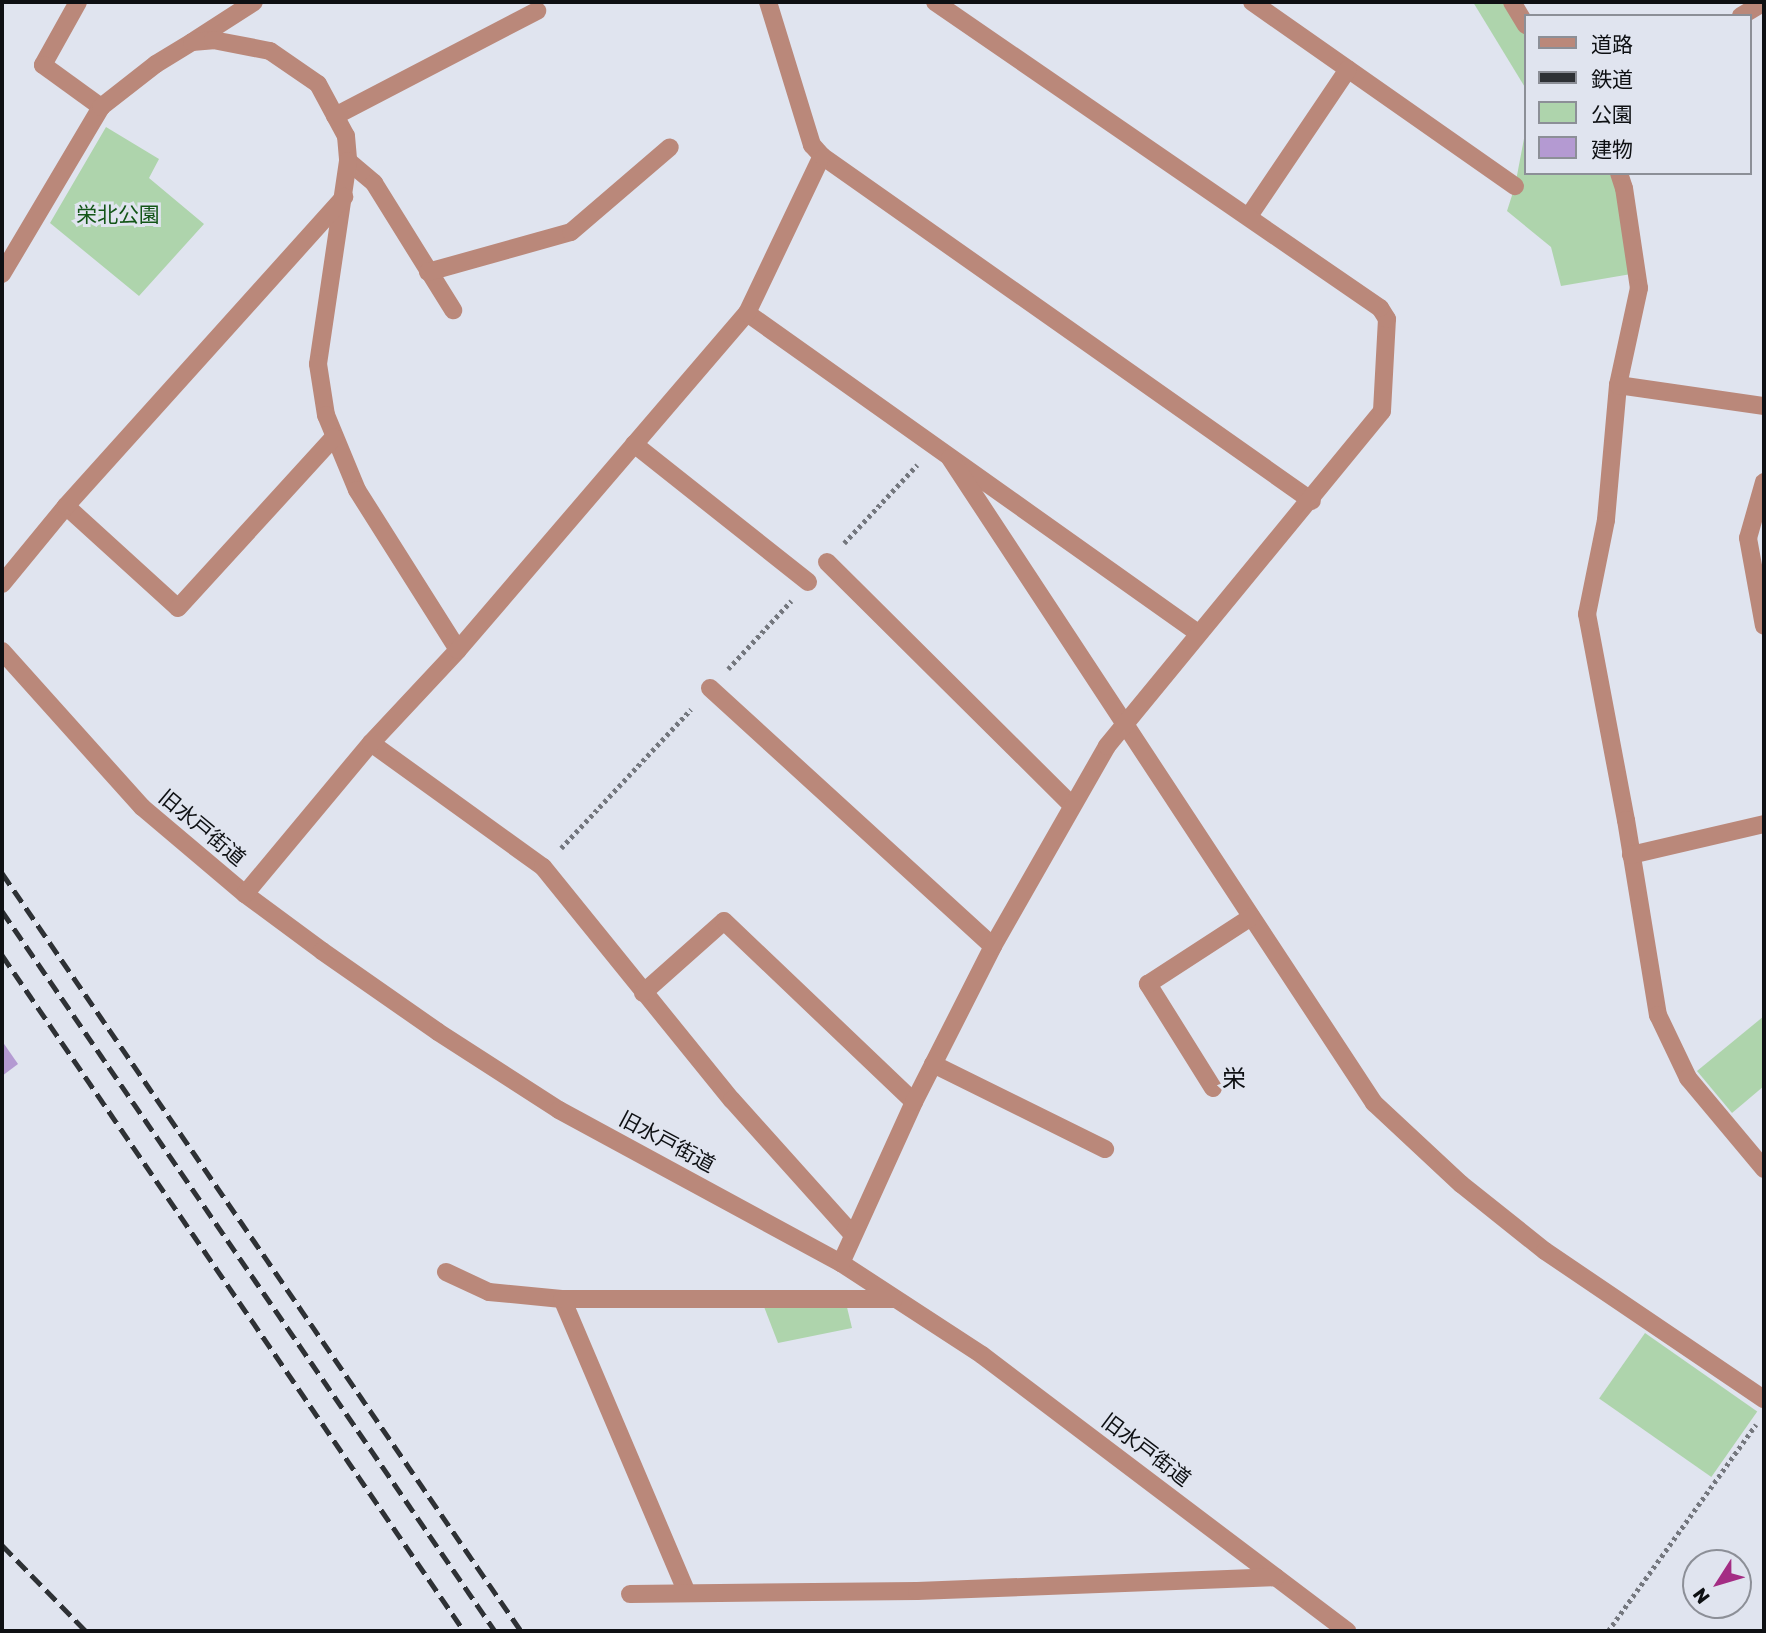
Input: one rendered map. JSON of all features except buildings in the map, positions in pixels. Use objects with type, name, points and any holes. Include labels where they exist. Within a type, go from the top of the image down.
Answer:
[{"type":"street","points":[[78,2],[43,65],[101,107]]},
{"type":"street","points":[[2,274],[101,107],[156,64],[254,2]]},
{"type":"street","points":[[768,2],[812,145],[822,156],[1312,500]]},
{"type":"street","points":[[841,1263],[914,1102],[993,946],[1107,746],[1198,633],[1312,500],[1382,411],[1387,319],[1380,308],[935,2]]},
{"type":"street","points":[[1252,2],[1516,186]]},
{"type":"street","points":[[1512,2],[1524,21]]},
{"type":"street","points":[[1744,14],[1764,2]]},
{"type":"street","points":[[335,116],[537,11]]},
{"type":"street","points":[[192,42],[213,40],[270,51],[318,84],[346,136],[348,161],[344,197],[318,364],[326,415],[357,490],[458,650]]},
{"type":"street","points":[[1249,216],[1348,69]]},
{"type":"street","points":[[428,272],[571,232],[670,147]]},
{"type":"street","points":[[245,894],[371,743],[458,650],[747,313],[822,156]]},
{"type":"street","points":[[348,161],[374,183],[453,310]]},
{"type":"street","points":[[1620,175],[1639,288],[1618,386],[1606,520],[1587,614],[1658,1015],[1688,1079],[1764,1169]]},
{"type":"street","points":[[2,584],[66,506],[344,197]]},
{"type":"street","points":[[747,313],[1198,633]]},
{"type":"street","points":[[1618,386],[1764,406]]},
{"type":"street","points":[[66,506],[178,608],[334,437]]},
{"type":"street","points":[[634,444],[808,582]]},
{"type":"street","points":[[950,458],[1128,723],[1251,917],[1374,1103],[1461,1184],[1545,1251],[1764,1399]]},
{"type":"street","points":[[1764,482],[1748,538],[1764,626]]},
{"type":"street","points":[[827,562],[1072,805]]},
{"type":"street","name":"旧水戸街道","points":[[2,651],[142,807],[245,894],[438,1032],[559,1110],[841,1263],[982,1355],[1347,1631]]},
{"type":"street","points":[[710,688],[993,946]]},
{"type":"street","points":[[371,743],[543,867],[732,1100],[853,1235]]},
{"type":"street","points":[[1631,855],[1764,824]]},
{"type":"street","points":[[1213,1088],[1148,984],[1251,917]]},
{"type":"street","points":[[643,992],[724,921],[914,1102]]},
{"type":"street","points":[[933,1064],[1105,1149]]},
{"type":"street","points":[[446,1272],[489,1292],[562,1299],[894,1299]]},
{"type":"street","points":[[562,1299],[687,1593]]},
{"type":"street","points":[[630,1594],[917,1591],[1276,1577]]},
{"type":"path","points":[[1608,1631],[1756,1423]]},
{"type":"green space","points":[[1473,2],[1512,2],[1524,22],[1524,86]]},
{"type":"green space","name":"栄北公園","points":[[106,127],[159,159],[149,178],[204,224],[139,296],[50,223]]},
{"type":"green space","points":[[1524,139],[1524,175],[1619,175],[1637,273],[1561,286],[1551,247],[1507,211]]},
{"type":"green space","points":[[1764,1016],[1764,1086],[1732,1113],[1697,1071]]},
{"type":"green space","points":[[761,1299],[845,1299],[852,1328],[778,1343]]},
{"type":"green space","points":[[1645,1333],[1757,1412],[1711,1477],[1599,1399]]},
{"type":"railway","points":[[2,873],[521,1631]]},
{"type":"railway","points":[[2,911],[495,1631]]},
{"type":"railway","points":[[2,955],[464,1631]]},
{"type":"railway","points":[[2,1545],[86,1631]]},
{"type":"district","name":"栄","points":[[1234,1080]]}]
